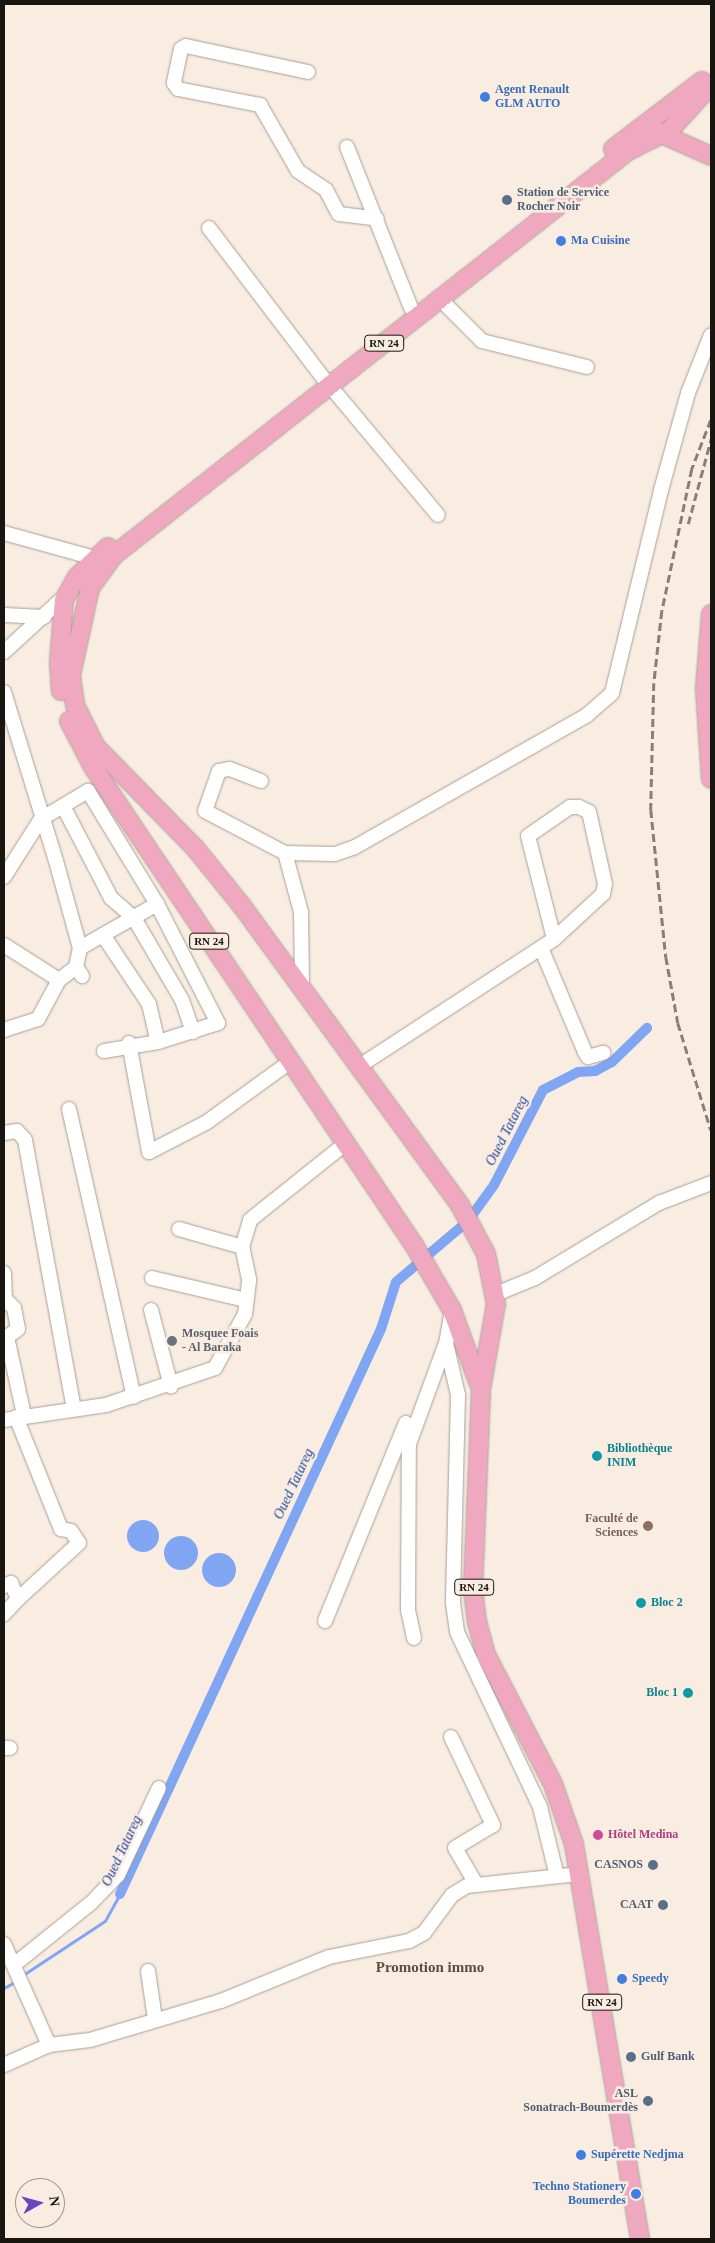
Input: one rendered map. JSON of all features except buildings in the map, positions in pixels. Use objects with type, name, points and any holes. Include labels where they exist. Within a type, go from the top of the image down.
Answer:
[{"type":"main road","name":"RN 24","points":[[640,2239],[570,1875],[543,1770],[495,1674],[477,1622],[474,1590],[481,1389],[496,1294],[478,1235],[460,1205],[302,984],[195,848],[88,735],[75,705],[71,675],[85,602],[94,579],[113,556],[327,382],[411,308],[663,108],[711,74]]},
{"type":"main road","name":"RN 24","points":[[481,1389],[444,1293],[414,1245],[82,750],[68,718],[60,682],[52,617],[94,558],[327,382],[440,300],[628,151],[661,135],[676,122],[711,84]]},
{"type":"main road","points":[[663,108],[711,155]]},
{"type":"main road","points":[[647,121],[661,135],[711,155]]},
{"type":"main road","points":[[67,594],[85,602]]},
{"type":"main road","points":[[711,614],[705,690],[711,779]]},
{"type":"main road","points":[[52,617],[80,621]]},
{"type":"main road","name":"RN 24","points":[[570,1875],[632,2239]]},
{"type":"street","points":[[308,72],[186,46],[181,49],[174,83],[178,89],[260,105],[298,171],[326,190],[339,214],[377,219]]},
{"type":"street","points":[[346,147],[377,219],[411,308]]},
{"type":"street","points":[[209,228],[327,382],[438,515]]},
{"type":"street","points":[[440,300],[482,341],[587,367]]},
{"type":"street","points":[[260,781],[222,770],[204,807],[285,853],[318,856],[355,847],[587,715],[612,693],[661,490],[688,393],[711,335]]},
{"type":"street","points":[[4,533],[94,558]]},
{"type":"street","points":[[4,615],[52,617]]},
{"type":"street","points":[[4,652],[52,617]]},
{"type":"street","points":[[4,692],[80,948],[79,971],[59,980],[38,1019],[4,1030]]},
{"type":"street","points":[[4,877],[41,819],[88,791],[157,904],[218,1023],[158,1042],[129,1043],[104,1051]]},
{"type":"street","points":[[63,806],[112,898],[134,918],[182,1000],[193,1032]]},
{"type":"street","points":[[361,1065],[554,939],[604,894],[606,884],[589,812],[579,807],[570,807],[528,836],[554,939]]},
{"type":"street","points":[[285,853],[301,912],[302,984]]},
{"type":"street","points":[[80,948],[157,904]]},
{"type":"street","points":[[103,935],[146,997],[158,1042]]},
{"type":"street","points":[[4,944],[59,980]]},
{"type":"street","points":[[541,948],[585,1052],[588,1057],[603,1053]]},
{"type":"street","points":[[129,1043],[148,1152],[206,1122],[290,1062]]},
{"type":"street","points":[[69,1109],[134,1397]]},
{"type":"street","points":[[4,1133],[17,1131],[26,1140],[74,1409]]},
{"type":"street","points":[[14,1417],[74,1409],[134,1397],[171,1386],[215,1368],[238,1329],[246,1300],[249,1278],[242,1247],[250,1220],[345,1144]]},
{"type":"street","points":[[496,1294],[535,1278],[659,1204],[711,1183]]},
{"type":"street","points":[[179,1230],[242,1247]]},
{"type":"street","points":[[4,1273],[5,1299],[14,1308],[18,1329],[6,1337],[14,1417],[61,1529],[70,1531],[79,1544],[4,1614]]},
{"type":"street","points":[[152,1278],[246,1300]]},
{"type":"street","points":[[151,1310],[171,1386]]},
{"type":"street","points":[[414,1638],[408,1610],[409,1444],[446,1342],[452,1310]]},
{"type":"street","points":[[4,2066],[49,2045],[90,2040],[155,2019],[221,2001],[329,1957],[409,1941],[424,1933],[452,1895],[476,1884],[570,1875],[535,1794],[458,1632],[453,1603],[458,1396],[446,1342]]},
{"type":"street","points":[[325,1621],[422,1385],[439,1361]]},
{"type":"street","points":[[4,1586],[11,1582],[18,1599]]},
{"type":"street","points":[[452,1737],[493,1825],[455,1848],[476,1884]]},
{"type":"street","points":[[15,1964],[91,1903],[118,1875],[159,1788]]},
{"type":"street","points":[[4,1944],[15,1964],[49,2045]]},
{"type":"street","points":[[148,1971],[155,2019]]},
{"type":"water","points":[[143,1520],[149,1521],[154,1525],[158,1530],[158,1542],[154,1547],[149,1551],[143,1552],[137,1551],[132,1547],[128,1542],[127,1536],[128,1530],[132,1525],[137,1521]]},
{"type":"water","points":[[181,1536],[188,1537],[193,1541],[197,1546],[197,1560],[193,1565],[188,1569],[181,1570],[174,1569],[169,1565],[165,1560],[164,1553],[165,1546],[169,1541],[174,1537]]},
{"type":"water","points":[[219,1553],[226,1554],[231,1558],[235,1563],[235,1577],[231,1582],[226,1586],[219,1587],[212,1586],[207,1582],[203,1577],[202,1570],[203,1563],[207,1558],[212,1554]]},
{"type":"waterway","name":"Oued Tatareg","points":[[120,1894],[381,1329],[396,1282],[468,1221],[494,1185],[543,1090],[578,1072],[595,1071],[612,1062],[647,1028]]},
{"type":"waterway","name":"Oued Tatareg","points":[[23,1975],[105,1921],[120,1894]]},
{"type":"waterway","name":"Oued Tatareg","points":[[4,1988],[15,1982]]},
{"type":"railway","points":[[711,420],[692,469],[662,611],[654,683],[651,810],[666,957],[678,1023],[711,1130]]},
{"type":"railway","points":[[688,524],[711,439]]},
{"type":"place","name":"Agent Renault GLM AUTO","points":[[485,97]]},
{"type":"place","name":"Station de Service Rocher Noir","points":[[507,200]]},
{"type":"place","name":"Ma Cuisine","points":[[561,241]]},
{"type":"place","name":"Mosquee Foais - Al Baraka","points":[[172,1341]]},
{"type":"place","name":"Bibliothèque INIM","points":[[597,1456]]},
{"type":"place","name":"Faculté de Sciences","points":[[648,1526]]},
{"type":"place","name":"Bloc 2","points":[[641,1603]]},
{"type":"place","name":"Bloc 1","points":[[688,1693]]},
{"type":"place","name":"Hôtel Medina","points":[[598,1835]]},
{"type":"place","name":"CASNOS","points":[[653,1865]]},
{"type":"place","name":"CAAT","points":[[663,1905]]},
{"type":"place","name":"Speedy","points":[[622,1979]]},
{"type":"place","name":"Gulf Bank","points":[[631,2057]]},
{"type":"place","name":"ASL Sonatrach-Boumerdès","points":[[648,2101]]},
{"type":"place","name":"Supérette Nedjma","points":[[581,2155]]},
{"type":"place","name":"Techno Stationery Boumerdes","points":[[636,2194]]},
{"type":"district","name":"Promotion immo","points":[[430,1968]]}]
